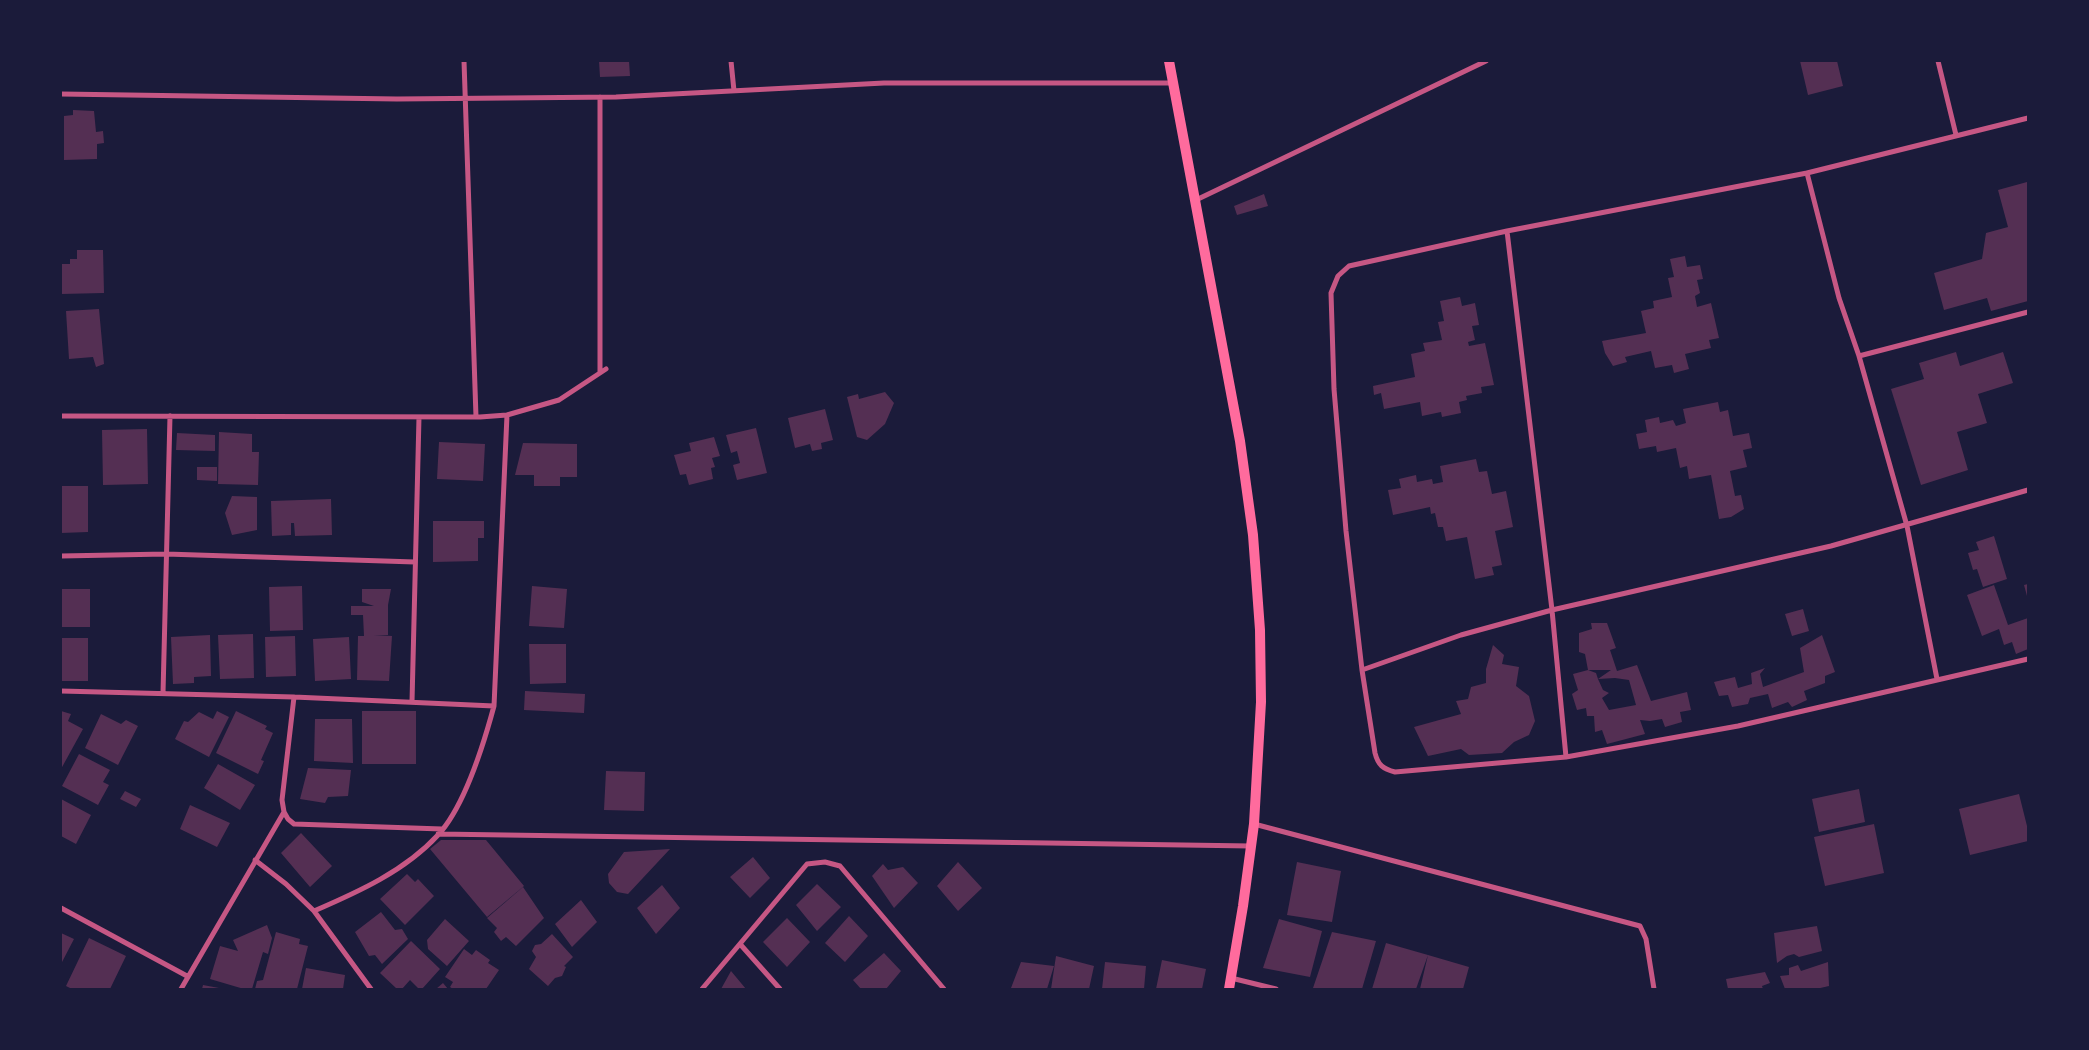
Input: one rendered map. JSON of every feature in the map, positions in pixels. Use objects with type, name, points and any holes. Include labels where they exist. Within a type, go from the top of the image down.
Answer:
[{"type":"main road","points":[[1169,61],[1240,441],[1253,535],[1260,630],[1261,702],[1254,824],[1229,989]]},
{"type":"street","points":[[464,61],[476,417]]},
{"type":"street","points":[[731,61],[734,91]]},
{"type":"street","points":[[1196,200],[1486,61]]},
{"type":"street","points":[[1938,61],[1956,135]]},
{"type":"street","points":[[61,94],[465,98],[600,97],[884,83],[1174,83]]},
{"type":"street","points":[[600,97],[600,372]]},
{"type":"street","points":[[2028,118],[1807,174],[1507,231],[1349,266],[1338,276],[1331,293],[1334,390],[1346,531],[1362,670],[1375,753],[1377,761],[1385,769],[1395,772],[1566,757],[1738,726],[2028,658]]},
{"type":"street","points":[[1807,174],[1839,298],[1859,356],[1907,526],[1937,679]]},
{"type":"street","points":[[1507,231],[1552,610],[1566,757]]},
{"type":"street","points":[[1859,356],[2028,312]]},
{"type":"street","points":[[61,416],[476,417],[507,415],[559,400],[606,369]]},
{"type":"street","points":[[314,911],[361,890],[415,856],[442,829],[468,784],[487,732],[494,706],[507,415]]},
{"type":"street","points":[[163,693],[170,416]]},
{"type":"street","points":[[412,702],[419,417]]},
{"type":"street","points":[[1362,670],[1461,635],[1552,610],[1831,546],[1907,526],[2028,490]]},
{"type":"street","points":[[61,556],[166,554],[415,562]]},
{"type":"street","points":[[61,691],[294,697],[494,706]]},
{"type":"street","points":[[294,697],[282,800],[284,812],[288,819],[294,824],[442,829]]},
{"type":"street","points":[[181,989],[284,812]]},
{"type":"street","points":[[1254,824],[1640,926],[1646,939],[1654,989]]},
{"type":"street","points":[[438,834],[1251,846]]},
{"type":"street","points":[[255,860],[286,884],[314,911],[368,987]]},
{"type":"street","points":[[702,989],[808,864],[830,863],[840,866],[944,989]]},
{"type":"street","points":[[61,908],[187,976]]},
{"type":"street","points":[[740,944],[780,989]]},
{"type":"street","points":[[1231,978],[1276,989]]},
{"type":"building","points":[[599,61],[629,61],[630,76],[600,77]]},
{"type":"building","points":[[1800,61],[1837,61],[1843,86],[1808,95]]},
{"type":"building","points":[[73,110],[94,111],[96,132],[103,131],[104,143],[97,144],[97,159],[64,160],[64,116],[73,115]]},
{"type":"building","points":[[2027,182],[2028,301],[1991,311],[1987,298],[1944,310],[1934,273],[1982,259],[1986,233],[2008,227],[1998,190]]},
{"type":"building","points":[[1264,194],[1268,206],[1237,215],[1234,206]]},
{"type":"building","points":[[77,250],[103,250],[104,293],[61,294],[61,264],[70,264],[70,259],[77,259]]},
{"type":"building","points":[[1685,256],[1687,267],[1700,265],[1703,279],[1697,280],[1700,293],[1695,296],[1697,307],[1711,303],[1719,338],[1709,340],[1711,348],[1685,354],[1689,369],[1674,373],[1672,365],[1655,368],[1651,351],[1625,357],[1627,362],[1613,366],[1605,353],[1602,341],[1646,333],[1641,311],[1654,308],[1653,301],[1672,297],[1668,278],[1674,277],[1670,259]]},
{"type":"building","points":[[1460,297],[1462,306],[1475,303],[1479,325],[1472,326],[1475,340],[1468,342],[1469,346],[1485,343],[1494,385],[1481,387],[1482,393],[1466,396],[1467,400],[1459,402],[1461,413],[1442,417],[1441,412],[1422,416],[1420,402],[1384,409],[1381,393],[1374,395],[1373,386],[1415,377],[1411,354],[1425,351],[1423,343],[1442,340],[1438,322],[1444,321],[1440,301]]},
{"type":"building","points":[[99,309],[104,364],[96,367],[93,357],[69,359],[66,311]]},
{"type":"building","points":[[1956,352],[1960,366],[2003,352],[2013,383],[1978,394],[1987,423],[1957,432],[1968,470],[1921,485],[1891,389],[1924,379],[1919,363]]},
{"type":"building","points":[[885,392],[894,403],[885,424],[867,440],[857,437],[847,397],[858,394],[859,399]]},
{"type":"building","points":[[1718,402],[1720,412],[1728,410],[1733,436],[1749,433],[1752,448],[1743,450],[1747,467],[1730,471],[1735,496],[1741,495],[1744,509],[1731,517],[1719,519],[1711,475],[1689,479],[1687,466],[1680,468],[1676,448],[1657,452],[1656,446],[1639,449],[1636,434],[1647,432],[1645,420],[1659,417],[1660,423],[1673,420],[1676,426],[1686,423],[1683,409]]},
{"type":"building","points":[[825,409],[833,440],[821,443],[822,449],[812,451],[810,444],[795,448],[788,418]]},
{"type":"building","points":[[756,428],[767,473],[737,480],[733,465],[740,463],[737,451],[731,453],[726,435]]},
{"type":"building","points":[[147,429],[148,484],[103,485],[102,430]]},
{"type":"building","points":[[219,432],[252,434],[252,452],[259,452],[258,485],[218,484]]},
{"type":"building","points":[[177,433],[215,435],[215,451],[176,450]]},
{"type":"building","points":[[714,437],[720,456],[712,458],[715,467],[711,468],[713,479],[689,485],[686,474],[680,475],[674,455],[691,451],[689,443]]},
{"type":"building","points":[[439,442],[485,444],[483,481],[437,479]]},
{"type":"building","points":[[523,443],[577,444],[577,477],[560,477],[560,486],[534,486],[534,475],[515,475]]},
{"type":"building","points":[[1476,459],[1479,472],[1487,471],[1492,494],[1506,491],[1513,527],[1495,531],[1502,565],[1492,567],[1494,575],[1475,579],[1467,537],[1446,541],[1443,527],[1438,527],[1435,513],[1431,514],[1430,507],[1393,515],[1388,490],[1401,488],[1399,479],[1416,475],[1417,482],[1432,479],[1433,484],[1443,482],[1440,466]]},
{"type":"building","points":[[197,467],[217,467],[217,481],[197,480]]},
{"type":"building","points":[[61,486],[88,486],[88,532],[61,533]]},
{"type":"building","points":[[232,496],[257,497],[257,530],[232,535],[225,513]]},
{"type":"building","points":[[331,499],[332,535],[295,536],[294,523],[291,523],[291,535],[272,536],[271,501]]},
{"type":"building","points":[[433,521],[484,521],[484,538],[478,538],[478,561],[433,562]]},
{"type":"building","points":[[1994,536],[2007,579],[1983,587],[1977,569],[1973,570],[1968,553],[1979,550],[1976,542]]},
{"type":"building","points":[[2028,584],[2028,596],[2027,596],[2024,585]]},
{"type":"building","points":[[1994,585],[2008,625],[2028,618],[2028,649],[2016,654],[2012,642],[2004,645],[1999,629],[1982,636],[1967,595]]},
{"type":"building","points":[[302,586],[303,630],[270,631],[269,587]]},
{"type":"building","points":[[532,586],[567,589],[564,628],[529,626]]},
{"type":"building","points":[[61,589],[90,589],[90,627],[61,627]]},
{"type":"building","points":[[362,589],[391,589],[388,605],[388,635],[374,635],[392,636],[389,681],[357,680],[358,636],[364,636],[363,615],[351,615],[351,606],[374,606],[362,602]]},
{"type":"building","points":[[1803,609],[1809,631],[1792,636],[1785,614]]},
{"type":"building","points":[[1591,623],[1607,623],[1616,648],[1610,650],[1617,671],[1637,665],[1651,701],[1687,692],[1691,710],[1680,712],[1682,722],[1665,727],[1662,719],[1640,720],[1645,734],[1607,744],[1602,730],[1595,732],[1594,716],[1587,716],[1586,708],[1577,710],[1572,694],[1578,690],[1573,674],[1588,670],[1585,654],[1579,652],[1579,633],[1592,629]],"holes":[[[1588,670],[1611,670],[1598,679],[1596,673]],[[1615,678],[1629,680],[1636,705],[1609,710],[1602,698],[1609,693],[1603,690],[1598,679]]]},
{"type":"building","points":[[253,634],[254,678],[220,679],[218,635]]},
{"type":"building","points":[[210,635],[211,676],[194,677],[194,683],[173,684],[171,637]]},
{"type":"building","points":[[1822,635],[1835,672],[1825,676],[1825,683],[1804,691],[1807,700],[1792,707],[1788,702],[1772,708],[1768,694],[1750,698],[1748,704],[1732,707],[1728,695],[1719,696],[1714,682],[1735,677],[1738,688],[1752,684],[1751,673],[1765,668],[1760,674],[1763,687],[1804,672],[1800,648]]},
{"type":"building","points":[[295,636],[296,676],[266,677],[265,637]]},
{"type":"building","points":[[349,637],[351,679],[315,681],[313,639]]},
{"type":"building","points":[[61,638],[88,638],[88,681],[61,681]]},
{"type":"building","points":[[529,644],[566,644],[566,683],[530,684]]},
{"type":"building","points":[[1493,645],[1504,655],[1502,664],[1519,667],[1516,686],[1529,696],[1535,721],[1529,735],[1514,742],[1502,753],[1469,755],[1461,749],[1428,756],[1414,727],[1461,714],[1456,701],[1468,699],[1471,687],[1486,683],[1486,669]]},
{"type":"building","points":[[525,691],[585,694],[584,713],[524,710]]},
{"type":"building","points":[[61,711],[71,714],[68,721],[83,729],[61,769]]},
{"type":"building","points":[[217,711],[229,717],[209,757],[175,739],[184,721],[188,722],[199,712],[213,719]]},
{"type":"building","points":[[236,711],[267,726],[265,729],[273,733],[261,760],[264,761],[258,774],[216,753]]},
{"type":"building","points":[[362,711],[416,711],[416,764],[362,764]]},
{"type":"building","points":[[101,714],[121,724],[126,720],[138,726],[118,765],[85,748]]},
{"type":"building","points":[[315,719],[352,719],[353,763],[314,761]]},
{"type":"building","points":[[79,754],[110,770],[103,782],[109,785],[98,805],[62,786]]},
{"type":"building","points":[[218,764],[255,785],[240,810],[204,788]]},
{"type":"building","points":[[308,768],[351,770],[348,796],[328,797],[325,803],[300,799]]},
{"type":"building","points":[[606,771],[645,772],[644,811],[604,810]]},
{"type":"building","points":[[1859,789],[1865,822],[1819,832],[1812,799]]},
{"type":"building","points":[[125,791],[141,799],[136,807],[120,799]]},
{"type":"building","points":[[2019,794],[2028,830],[2028,841],[1970,855],[1959,809]]},
{"type":"building","points":[[61,799],[91,815],[76,844],[61,836]]},
{"type":"building","points":[[190,805],[230,823],[217,847],[180,829]]},
{"type":"building","points":[[1874,824],[1884,873],[1825,886],[1814,837]]},
{"type":"building","points":[[301,833],[332,866],[310,887],[281,853]]},
{"type":"building","points":[[441,840],[486,840],[524,886],[487,917],[430,849]]},
{"type":"building","points":[[670,849],[628,894],[617,892],[609,883],[608,874],[624,852]]},
{"type":"building","points":[[753,857],[770,878],[750,898],[730,877]]},
{"type":"building","points":[[958,862],[982,888],[958,911],[937,886]]},
{"type":"building","points":[[1297,862],[1341,871],[1332,922],[1287,915]]},
{"type":"building","points":[[883,864],[888,870],[903,867],[918,883],[894,908],[872,876]]},
{"type":"building","points":[[407,874],[415,882],[418,879],[434,896],[405,925],[380,899]]},
{"type":"building","points":[[817,884],[841,907],[817,931],[796,905]]},
{"type":"building","points":[[662,885],[680,908],[656,934],[637,908]]},
{"type":"building","points":[[523,887],[544,918],[516,946],[506,937],[501,941],[494,932],[497,928],[487,918]]},
{"type":"building","points":[[581,900],[597,922],[572,947],[555,924]]},
{"type":"building","points":[[381,912],[395,930],[402,929],[408,939],[382,964],[375,955],[369,956],[355,932]]},
{"type":"building","points":[[849,916],[868,936],[845,962],[825,943]]},
{"type":"building","points":[[787,918],[810,942],[787,967],[763,942]]},
{"type":"building","points":[[445,919],[469,941],[447,966],[428,949],[427,940]]},
{"type":"building","points":[[1279,919],[1322,931],[1310,977],[1263,968]]},
{"type":"building","points":[[267,925],[272,938],[268,954],[263,952],[252,989],[244,989],[210,979],[220,946],[238,951],[233,940]]},
{"type":"building","points":[[1817,926],[1822,951],[1799,957],[1794,954],[1787,956],[1777,963],[1774,933]]},
{"type":"building","points":[[276,932],[300,939],[299,944],[308,946],[297,989],[255,989],[257,981],[263,980]]},
{"type":"building","points":[[1332,932],[1376,941],[1362,989],[1313,988]]},
{"type":"building","points":[[61,933],[74,939],[61,964]]},
{"type":"building","points":[[552,934],[573,957],[564,966],[566,967],[562,976],[555,978],[548,986],[529,969],[536,957],[532,951],[535,945],[541,944]]},
{"type":"building","points":[[89,938],[126,956],[110,989],[72,989],[66,986]]},
{"type":"building","points":[[411,941],[440,969],[422,989],[419,989],[410,980],[402,989],[397,989],[380,973]]},
{"type":"building","points":[[1386,943],[1428,955],[1416,989],[1372,989]]},
{"type":"building","points":[[464,949],[472,955],[476,950],[490,960],[488,963],[499,970],[486,989],[453,989],[450,987],[453,982],[445,977]]},
{"type":"building","points":[[884,953],[901,971],[886,989],[861,989],[853,980]]},
{"type":"building","points":[[1428,955],[1469,967],[1463,989],[1420,989]]},
{"type":"building","points":[[1056,956],[1094,966],[1089,989],[1051,989]]},
{"type":"building","points":[[1162,960],[1206,969],[1202,989],[1156,989]]},
{"type":"building","points":[[1021,962],[1054,966],[1047,989],[1011,988]]},
{"type":"building","points":[[1105,962],[1146,966],[1144,989],[1102,989]]},
{"type":"building","points":[[1828,962],[1829,986],[1816,989],[1785,989],[1780,976],[1789,975],[1789,968],[1798,965],[1801,971]]},
{"type":"building","points":[[306,968],[345,975],[343,989],[302,989]]},
{"type":"building","points":[[731,971],[746,989],[721,989]]},
{"type":"building","points":[[1765,972],[1770,983],[1762,986],[1763,989],[1728,989],[1726,979]]},
{"type":"building","points":[[443,983],[448,989],[436,989]]},
{"type":"building","points":[[203,985],[219,988],[219,989],[202,989]]}]
